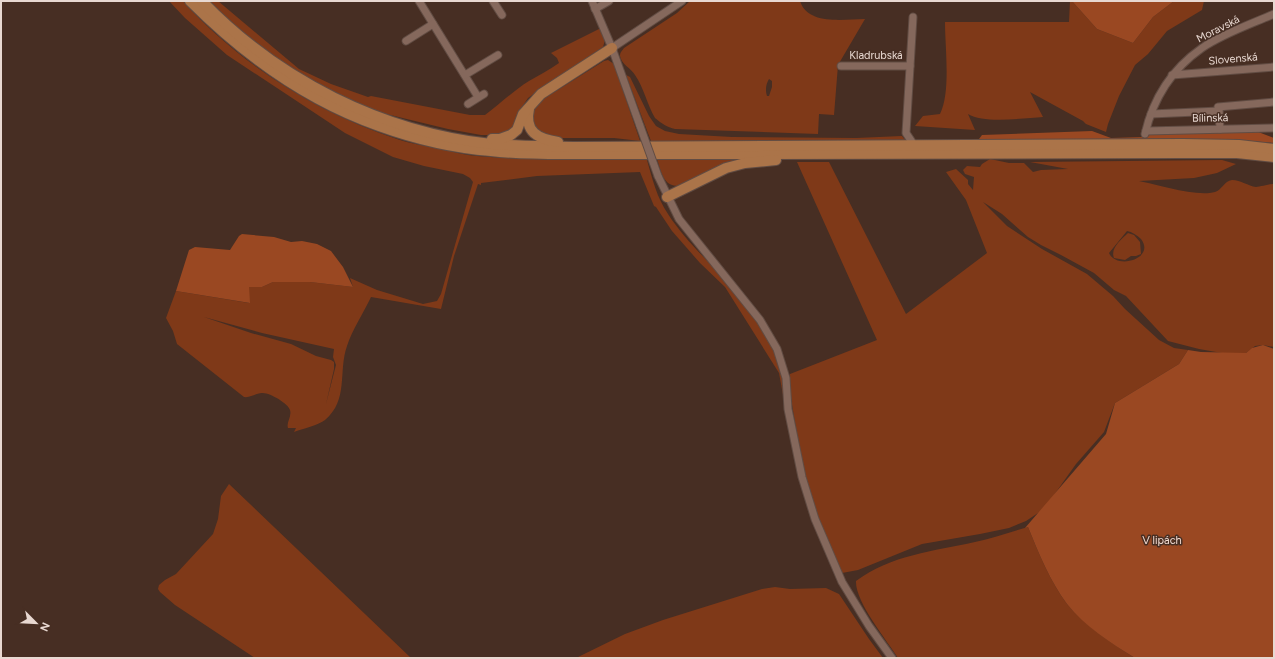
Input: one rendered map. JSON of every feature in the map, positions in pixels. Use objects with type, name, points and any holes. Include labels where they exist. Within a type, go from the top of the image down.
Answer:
[{"type":"highway","points":[[190,1],[226,35],[269,70],[306,92],[353,116],[381,127],[438,143],[468,148],[511,153],[818,155],[1237,153],[1274,157]]},
{"type":"highway","points":[[202,1],[231,29],[256,50],[291,74],[329,96],[384,119],[440,135],[490,144],[573,147],[1239,145],[1274,149]]},
{"type":"highway","points":[[384,119],[402,121],[427,128],[472,137],[500,139],[511,135],[517,130],[523,114],[541,94],[612,48]]},
{"type":"highway","points":[[530,105],[528,123],[530,129],[541,138],[561,142],[617,142],[636,146]]},
{"type":"highway","points":[[667,197],[732,166],[745,163],[818,155]]},
{"type":"street","points":[[419,1],[465,75],[481,95],[468,104]]},
{"type":"street","points":[[493,1],[502,15]]},
{"type":"street","points":[[592,1],[612,48],[667,197],[679,219],[760,320],[777,349],[786,378],[788,409],[802,477],[815,519],[842,582],[869,626],[892,658]]},
{"type":"street","points":[[596,9],[609,1]]},
{"type":"street","points":[[612,48],[682,1]]},
{"type":"street","name":"Moravská","points":[[1146,132],[1151,114],[1160,92],[1172,75],[1188,60],[1202,48],[1214,41],[1274,14]]},
{"type":"street","name":"Kladrubská","points":[[913,17],[906,133],[914,145]]},
{"type":"street","points":[[406,41],[433,24]]},
{"type":"street","points":[[465,75],[498,54]]},
{"type":"street","name":"Slovenská","points":[[1188,60],[1194,74]]},
{"type":"street","name":"Kladrubská","points":[[841,66],[910,66]]},
{"type":"street","name":"Slovenská","points":[[1172,75],[1274,67]]},
{"type":"street","points":[[1220,129],[1218,107],[1274,102]]},
{"type":"street","points":[[1151,114],[1219,112]]},
{"type":"street","name":"Bílinská","points":[[1146,132],[1274,128]]},
{"type":"shaded area","points":[[169,1],[183,1],[205,24],[254,65],[309,101],[367,128],[402,141],[459,153],[498,158],[647,160],[658,195],[668,214],[691,243],[726,280],[767,337],[780,365],[783,380],[783,395],[779,373],[725,287],[700,263],[672,231],[654,206],[640,172],[537,176],[481,183],[481,185],[478,184],[454,256],[441,309],[371,297],[347,346],[344,356],[342,385],[337,404],[332,412],[322,422],[294,432],[296,428],[288,428],[290,410],[283,402],[274,396],[265,393],[244,397],[177,344],[173,331],[166,318],[176,291],[249,303],[249,287],[262,287],[273,282],[310,282],[353,287],[350,278],[377,290],[423,304],[437,301],[441,294],[473,182],[470,178],[463,174],[424,166],[393,157],[345,133],[227,55],[185,18]],"holes":[[[204,317],[262,333],[334,349],[333,357],[336,365],[326,404],[334,369],[334,362],[316,356],[291,344],[251,333]]]},
{"type":"shaded area","points":[[207,1],[218,1],[299,69],[331,84],[368,97],[371,96],[470,115],[485,115],[523,85],[559,63],[557,58],[551,53],[601,28],[605,40],[603,47],[528,98],[522,107],[512,130],[498,135],[481,135],[448,129],[382,113],[361,106],[340,96],[282,63],[244,35]]},
{"type":"shaded area","points":[[690,1],[800,1],[804,9],[819,18],[838,20],[865,19],[838,65],[834,115],[819,114],[818,134],[675,129],[665,125],[655,118],[638,80],[622,61],[620,55],[624,48],[677,13]],"holes":[[[769,79],[772,81],[772,87],[769,96],[767,96],[767,83]]]},
{"type":"shaded area","points":[[1070,1],[1072,1],[1097,29],[1133,43],[1153,17],[1174,1],[1204,1],[1202,10],[1167,31],[1148,54],[1135,65],[1119,96],[1106,132],[1086,124],[1030,92],[1043,117],[993,120],[975,117],[968,114],[975,130],[915,126],[923,116],[940,114],[943,105],[947,70],[945,22],[1069,22]]},
{"type":"shaded area","points":[[608,60],[614,64],[640,141],[614,138],[549,138],[532,128],[532,111],[540,101],[604,61]]},
{"type":"shaded area","points":[[626,75],[630,77],[649,116],[656,126],[665,131],[679,134],[732,137],[856,138],[902,136],[905,140],[783,142],[651,141]]},
{"type":"shaded area","points":[[657,159],[742,159],[678,186],[666,181],[661,173]]},
{"type":"shaded area","points":[[990,159],[1009,163],[1024,163],[1033,172],[1041,170],[1068,169],[1030,162],[1222,160],[1236,164],[1217,173],[1194,178],[1139,181],[1177,190],[1198,193],[1215,192],[1227,182],[1232,180],[1256,187],[1274,184],[1274,347],[1263,345],[1255,346],[1246,353],[1222,353],[1168,341],[1126,296],[1114,290],[1094,273],[1028,237],[1002,214],[983,202],[1007,226],[1042,249],[1087,274],[1113,296],[1159,340],[1174,348],[1188,350],[1179,364],[1115,403],[1104,432],[1076,464],[1044,509],[1026,521],[1009,528],[922,544],[858,570],[842,573],[821,528],[805,481],[788,381],[790,374],[877,340],[797,162],[829,162],[906,314],[987,253],[966,200],[946,172],[956,169],[968,180],[968,184],[973,190],[974,177],[965,174],[963,170],[967,166],[980,167]],"holes":[[[1127,231],[1141,239],[1144,246],[1143,252],[1139,257],[1133,260],[1119,261],[1113,258],[1109,253]]]},
{"type":"shaded area","points":[[1128,233],[1134,235],[1140,242],[1141,254],[1131,256],[1125,260],[1114,258],[1113,254],[1115,248],[1119,241]]},
{"type":"shaded area","points":[[229,484],[411,658],[255,658],[175,605],[160,592],[158,589],[159,585],[176,574],[213,534],[218,519],[221,496]]},
{"type":"shaded area","points":[[1028,527],[1050,577],[1067,604],[1090,627],[1135,658],[898,658],[866,610],[857,590],[856,581],[869,572],[884,565],[913,555],[982,540]]},
{"type":"shaded area","points":[[775,587],[790,589],[826,588],[839,594],[883,658],[576,658],[625,634],[663,620],[762,589]]},
{"type":"green space","points":[[1072,1],[1174,1],[1153,17],[1133,43],[1097,29]]},
{"type":"green space","points":[[1253,130],[1274,138],[1274,143],[1235,140],[1029,141],[979,139],[982,135],[1092,131],[1111,138],[1146,137],[1150,132]]},
{"type":"green space","points":[[242,234],[274,237],[291,242],[302,241],[317,244],[331,251],[343,267],[353,287],[310,282],[273,282],[262,287],[249,287],[250,303],[176,291],[189,250],[195,247],[230,250]]},
{"type":"green space","name":"V lipách","points":[[1263,345],[1274,349],[1274,658],[1135,658],[1108,641],[1090,627],[1067,604],[1050,577],[1028,527],[1025,528],[1106,434],[1115,403],[1179,364],[1188,350],[1201,352],[1246,353],[1252,348]]}]
